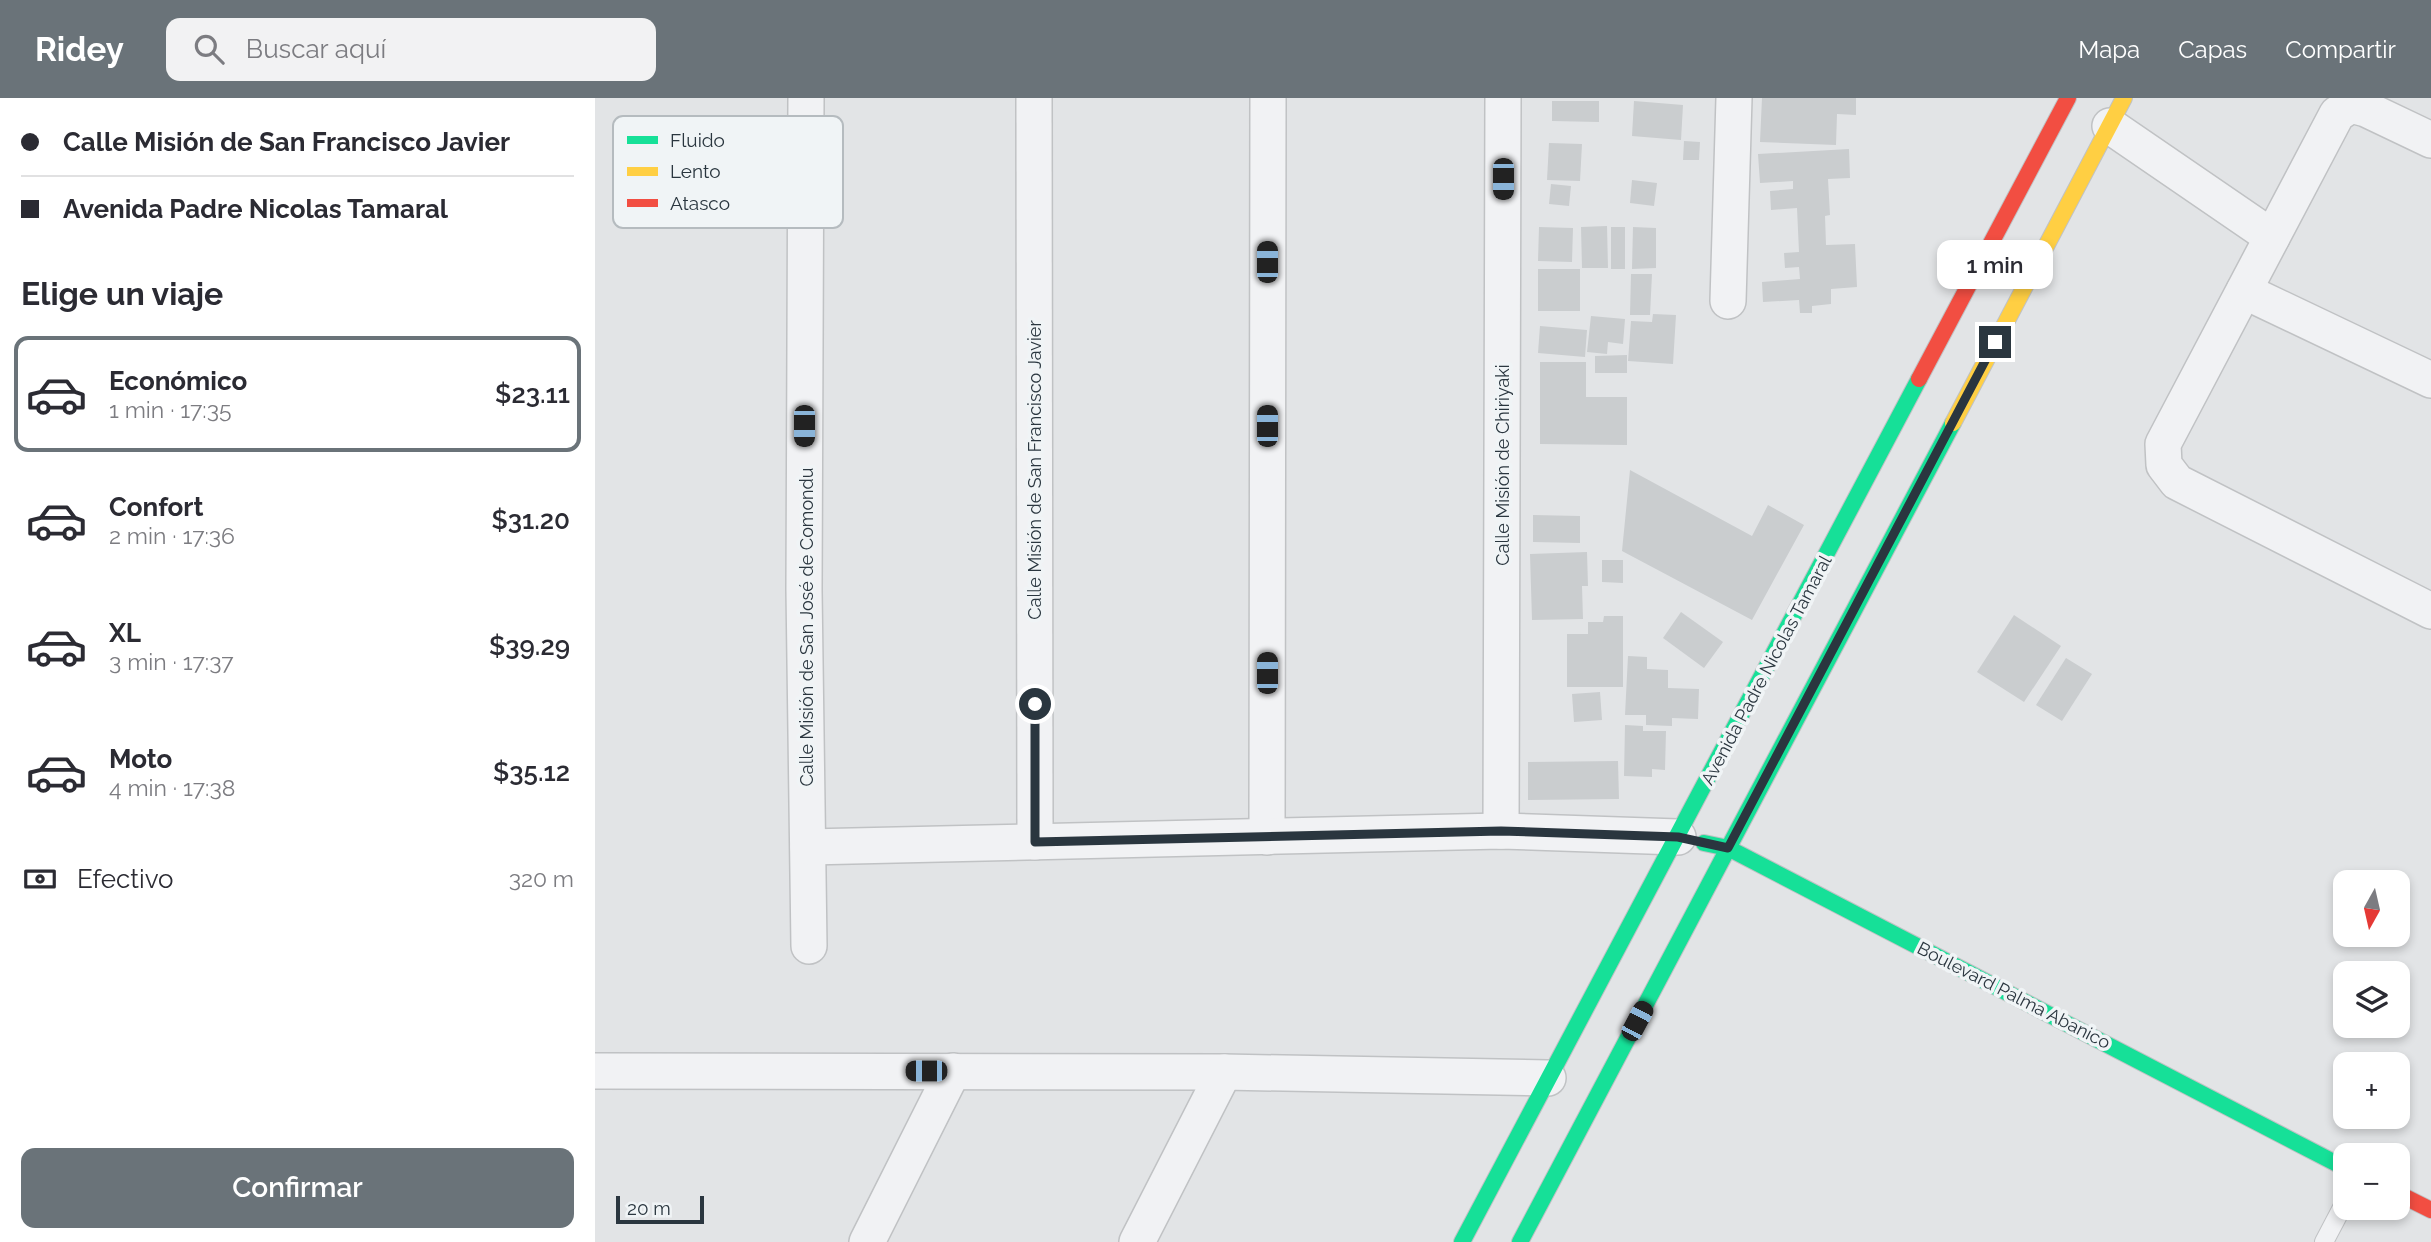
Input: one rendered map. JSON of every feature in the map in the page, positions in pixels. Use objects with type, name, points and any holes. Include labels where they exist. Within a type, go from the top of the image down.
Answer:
[{"type":"street","name":"Calle Misión de San José de Comondu","points":[[806,98],[806,116]]},
{"type":"street","name":"Calle Misión de San Francisco Javier","points":[[1034,98],[1035,842]]},
{"type":"street","points":[[1267,837],[1268,98]]},
{"type":"street","name":"Calle Misión de Chiriyaki","points":[[1501,831],[1503,98]]},
{"type":"street","points":[[1728,301],[1734,98]]},
{"type":"street","name":"Avenida Padre Nicolas Tamaral","points":[[1462,1242],[2068,98]]},
{"type":"street","points":[[2431,140],[2366,109],[2351,105],[2337,114],[2163,444],[2164,465],[2177,482],[2431,611]]},
{"type":"street","points":[[1520,1242],[2117,112],[2272,237]]},
{"type":"street","name":"Calle Misión de San José de Comondu","points":[[805,228],[804,590],[809,946]]},
{"type":"street","points":[[2244,291],[2431,380]]},
{"type":"street","points":[[808,847],[1501,831],[1678,837]]},
{"type":"street","name":"Boulevard Palma Abanico","points":[[1678,837],[1728,848],[2333,1162]]},
{"type":"street","points":[[595,1071],[1224,1072],[1548,1078]]},
{"type":"street","points":[[867,1242],[953,1071]]},
{"type":"street","points":[[1137,1242],[1224,1072]]},
{"type":"street","points":[[2410,1200],[2431,1210]]},
{"type":"lane","points":[[2324,1242],[2336,1220]]},
{"type":"building","points":[[1762,98],[1856,98],[1856,115],[1837,114],[1836,145],[1760,142]]},
{"type":"building","points":[[1552,101],[1599,101],[1599,122],[1552,121]]},
{"type":"building","points":[[1634,101],[1683,105],[1681,140],[1632,136]]},
{"type":"building","points":[[1684,141],[1700,142],[1699,160],[1683,160]]},
{"type":"building","points":[[1549,143],[1582,144],[1580,181],[1547,180]]},
{"type":"building","points":[[1849,149],[1850,178],[1828,179],[1830,215],[1825,216],[1826,245],[1855,244],[1857,287],[1831,289],[1831,304],[1812,306],[1812,313],[1800,313],[1799,300],[1763,302],[1762,282],[1800,279],[1799,267],[1785,268],[1784,253],[1799,252],[1797,208],[1771,210],[1770,191],[1793,189],[1793,181],[1760,183],[1758,154]]},
{"type":"building","points":[[1632,180],[1657,183],[1654,206],[1630,203]]},
{"type":"building","points":[[1551,184],[1571,186],[1569,206],[1549,204]]},
{"type":"building","points":[[1607,226],[1608,268],[1582,268],[1581,227]]},
{"type":"building","points":[[1539,227],[1573,228],[1572,262],[1538,261]]},
{"type":"building","points":[[1611,227],[1625,227],[1625,269],[1611,269]]},
{"type":"building","points":[[1633,227],[1656,228],[1656,268],[1632,269]]},
{"type":"building","points":[[1538,269],[1580,269],[1580,311],[1538,311]]},
{"type":"building","points":[[1631,274],[1652,274],[1650,315],[1630,315]]},
{"type":"building","points":[[1653,314],[1676,315],[1673,364],[1628,361],[1631,321],[1652,322]]},
{"type":"building","points":[[1591,316],[1625,319],[1623,344],[1608,342],[1607,354],[1587,352]]},
{"type":"building","points":[[1540,326],[1587,330],[1585,357],[1538,353]]},
{"type":"building","points":[[1627,355],[1627,373],[1595,373],[1595,356]]},
{"type":"building","points":[[1540,362],[1586,362],[1586,397],[1627,397],[1627,445],[1540,444]]},
{"type":"building","points":[[1630,470],[1752,536],[1768,505],[1804,525],[1752,620],[1622,551]]},
{"type":"building","points":[[1533,515],[1580,516],[1580,543],[1533,542]]},
{"type":"building","points":[[1587,552],[1588,586],[1582,586],[1583,619],[1532,620],[1530,554]]},
{"type":"building","points":[[1602,560],[1623,560],[1623,583],[1602,582]]},
{"type":"building","points":[[1681,612],[1723,642],[1704,668],[1663,638]]},
{"type":"building","points":[[2014,615],[2061,646],[2024,702],[1977,672]]},
{"type":"building","points":[[1604,616],[1623,616],[1623,687],[1567,687],[1567,634],[1588,634],[1588,622],[1603,622]]},
{"type":"building","points":[[1628,656],[1647,657],[1647,669],[1668,670],[1668,688],[1699,689],[1698,719],[1672,718],[1672,726],[1646,725],[1646,715],[1625,715]]},
{"type":"building","points":[[2066,658],[2092,674],[2062,721],[2036,705]]},
{"type":"building","points":[[1600,692],[1602,720],[1574,722],[1572,694]]},
{"type":"building","points":[[1625,725],[1643,726],[1643,731],[1666,731],[1665,770],[1652,769],[1652,777],[1624,776]]},
{"type":"building","points":[[1618,761],[1619,799],[1528,800],[1528,762]]},
{"type":"traffic: fast","points":[[1462,1242],[1919,379]]},
{"type":"traffic: fast","points":[[1520,1242],[1953,423]]},
{"type":"traffic: fast","points":[[1704,843],[1728,848],[2333,1162]]},
{"type":"traffic: slow","points":[[1953,423],[2124,98]]},
{"type":"traffic: jam","points":[[1919,379],[2068,98]]},
{"type":"traffic: jam","points":[[2410,1200],[2431,1210]]},
{"type":"route","points":[[1035,704],[1035,842],[1501,831],[1678,837],[1728,848],[1995,342]]}]
